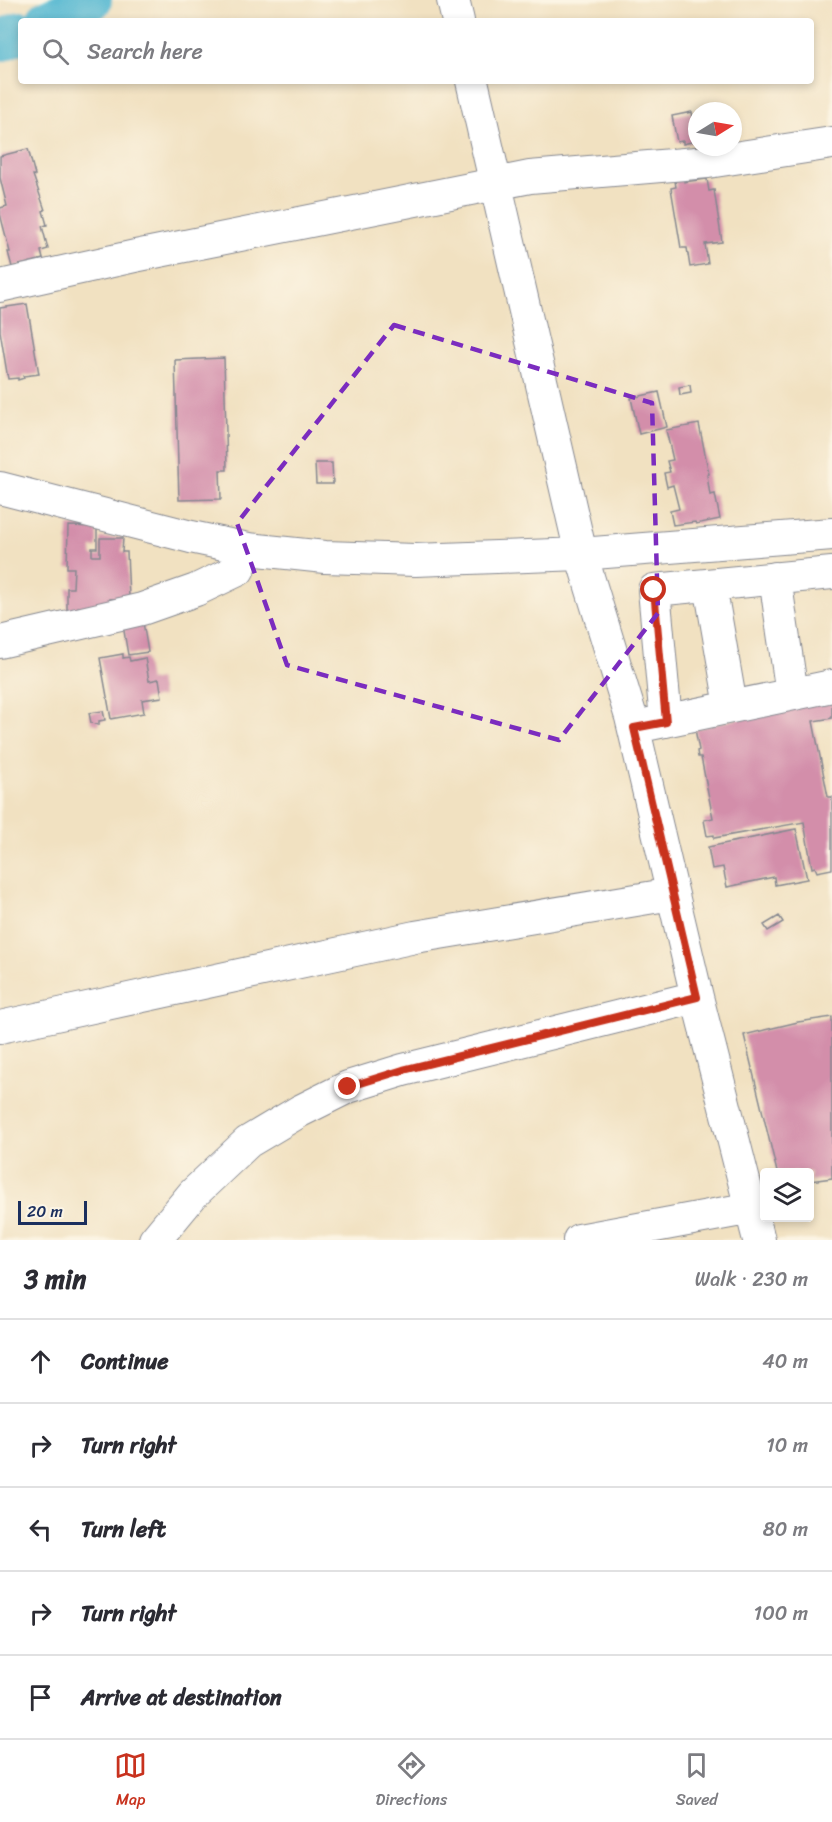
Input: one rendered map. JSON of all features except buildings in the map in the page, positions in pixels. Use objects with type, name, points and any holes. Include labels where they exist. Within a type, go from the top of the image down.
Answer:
[{"type":"street","points":[[453,0],[457,18]]},
{"type":"street","points":[[473,84],[581,554],[634,728],[697,997],[759,1240]]},
{"type":"street","points":[[0,286],[135,256],[530,177],[708,162],[832,143]]},
{"type":"street","points":[[0,488],[191,537],[248,549],[325,557],[415,560],[581,554],[832,534]]},
{"type":"street","points":[[0,642],[142,609],[196,590],[238,570],[248,549]]},
{"type":"street","points":[[666,722],[654,590],[832,575]]},
{"type":"street","points":[[775,578],[792,694]]},
{"type":"street","points":[[710,585],[731,706]]},
{"type":"street","points":[[634,728],[832,686]]},
{"type":"street","points":[[0,1027],[415,937],[672,894]]},
{"type":"street","points":[[155,1240],[193,1194],[248,1142],[300,1111],[348,1087],[403,1070],[697,997]]},
{"type":"street","points":[[579,1240],[752,1208]]},
{"type":"highlighted area","points":[[394,325],[652,403],[658,613],[559,740],[287,665],[237,523]]},
{"type":"waterway","points":[[53,18],[91,0]]},
{"type":"waterway","points":[[0,41],[18,33]]},
{"type":"route","points":[[348,1087],[403,1070],[697,997],[634,728],[666,722],[654,590]]}]
